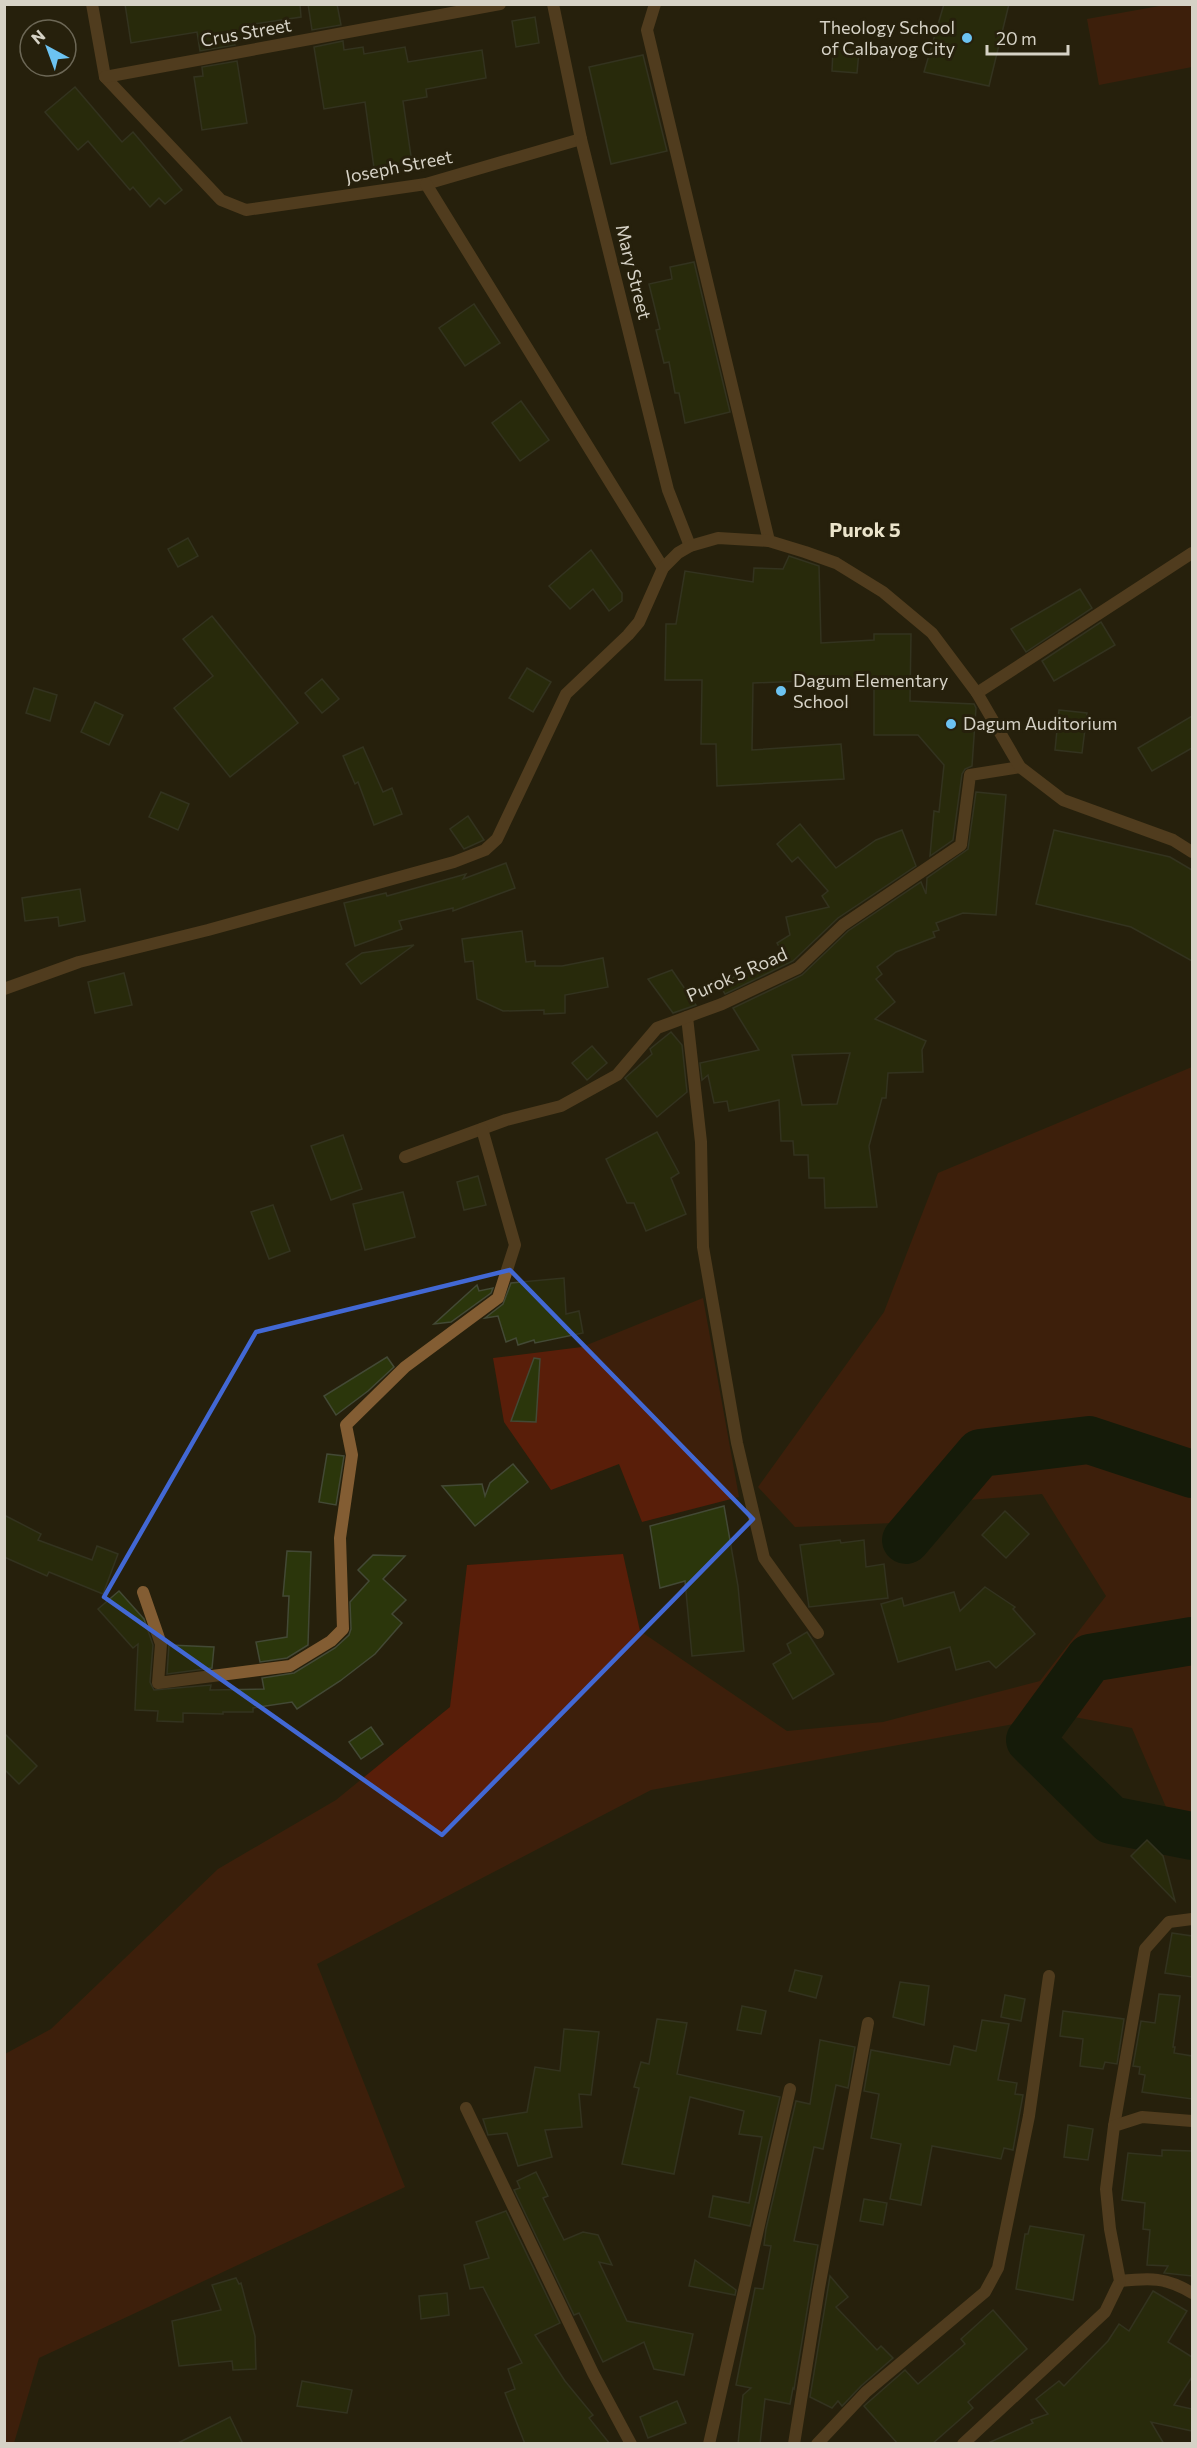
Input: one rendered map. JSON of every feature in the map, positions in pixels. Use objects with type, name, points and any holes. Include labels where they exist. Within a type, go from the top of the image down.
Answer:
[{"type":"street","points":[[92,4],[105,77]]},
{"type":"street","name":"Crus Street","points":[[105,77],[500,4]]},
{"type":"street","name":"Mary Street","points":[[553,4],[581,138],[668,490],[690,546]]},
{"type":"street","points":[[655,4],[647,30],[769,541]]},
{"type":"street","name":"Joseph Street","points":[[105,77],[221,200],[246,210],[426,184],[581,138]]},
{"type":"street","points":[[426,184],[663,568]]},
{"type":"street","points":[[4,989],[79,962],[208,930],[398,878],[454,862],[485,850],[497,839],[505,825],[566,694],[639,622],[663,568],[678,553],[690,546],[718,538],[769,541],[836,563],[883,592],[932,633],[977,693],[1020,768],[1063,800],[1173,840],[1192,852]]},
{"type":"street","points":[[977,693],[1192,553]]},
{"type":"street","name":"Purok 5 Road","points":[[405,1157],[482,1129],[561,1106],[617,1075],[657,1028],[722,1004],[798,968],[843,925],[961,845],[970,776],[1020,768]]},
{"type":"street","points":[[687,1017],[701,1143],[703,1247],[737,1443],[764,1558],[819,1633]]},
{"type":"street","points":[[143,1592],[161,1644],[158,1683],[290,1666],[331,1641],[343,1629],[340,1538],[352,1455],[346,1425],[405,1367],[498,1298],[515,1245],[482,1129]]},
{"type":"street","points":[[963,2444],[1105,2312],[1120,2281],[1110,2229],[1106,2189],[1114,2126],[1145,1949],[1168,1922],[1192,1919]]},
{"type":"street","points":[[817,2444],[866,2392],[985,2292],[998,2268],[1029,2116],[1049,1976]]},
{"type":"street","points":[[794,2444],[819,2288],[868,2023]]},
{"type":"street","points":[[709,2444],[790,2089]]},
{"type":"street","points":[[466,2108],[593,2373],[631,2444]]},
{"type":"street","points":[[1114,2126],[1142,2117],[1192,2121]]},
{"type":"street","points":[[1120,2281],[1151,2278],[1182,2287],[1192,2293]]},
{"type":"highlighted area","points":[[510,1270],[753,1519],[442,1835],[104,1597],[256,1332]]},
{"type":"shaded area","points":[[1165,5],[1192,5],[1192,67],[1099,85],[1087,19]]},
{"type":"shaded area","points":[[1192,1067],[1192,1854],[1179,1852],[1166,1807],[1132,1728],[1064,1715],[651,1790],[317,1964],[405,2187],[39,2358],[14,2443],[5,2443],[5,2054],[51,2029],[218,1869],[336,1800],[450,1707],[467,1565],[623,1554],[640,1631],[787,1731],[883,1722],[1040,1681],[1106,1596],[1042,1494],[957,1501],[893,1523],[795,1527],[758,1487],[884,1312],[938,1173]]},
{"type":"shaded area","points":[[703,1298],[739,1497],[642,1522],[619,1464],[551,1490],[504,1422],[493,1358],[582,1347]]},
{"type":"building","points":[[125,4],[300,4],[301,17],[247,25],[249,38],[234,41],[235,45],[200,51],[197,32],[131,43]]},
{"type":"building","points":[[308,4],[337,4],[341,25],[312,30]]},
{"type":"building","name":"Theology School of Calbayog City","points":[[944,4],[1009,4],[989,86],[924,72]]},
{"type":"building","points":[[535,17],[539,43],[516,47],[512,21]]},
{"type":"building","points":[[343,41],[344,50],[363,47],[364,54],[405,47],[408,62],[482,50],[486,78],[426,89],[427,97],[403,101],[412,163],[374,168],[365,102],[324,109],[314,47]]},
{"type":"building","points":[[833,49],[859,51],[857,73],[832,71]]},
{"type":"building","points":[[643,55],[667,151],[611,164],[589,67]]},
{"type":"building","points":[[237,61],[247,123],[202,130],[194,77],[203,76],[202,67]]},
{"type":"building","points":[[75,87],[122,142],[133,132],[182,190],[165,204],[159,198],[150,207],[133,187],[130,190],[88,141],[78,150],[45,112]]},
{"type":"building","points":[[694,262],[730,412],[685,423],[679,393],[675,393],[669,362],[664,363],[656,330],[660,329],[649,284],[672,279],[670,267]]},
{"type":"building","points":[[474,304],[500,343],[465,366],[439,328]]},
{"type":"building","points":[[521,401],[549,440],[520,461],[492,423]]},
{"type":"building","points":[[188,538],[198,556],[178,567],[168,549]]},
{"type":"building","points":[[591,550],[622,593],[622,601],[609,611],[593,589],[570,609],[549,586]]},
{"type":"building","points":[[789,556],[819,566],[821,643],[874,640],[874,634],[911,634],[910,701],[974,704],[976,708],[972,766],[965,769],[962,774],[953,840],[930,856],[934,811],[939,812],[944,765],[918,735],[874,735],[874,678],[753,683],[752,750],[841,744],[844,779],[717,786],[716,744],[701,744],[702,680],[665,680],[666,624],[676,624],[685,571],[753,582],[754,568],[783,569]]},
{"type":"building","points":[[1080,589],[1092,608],[1026,652],[1011,629]]},
{"type":"building","points":[[212,616],[298,723],[230,777],[174,708],[213,676],[183,639]]},
{"type":"building","points":[[1101,622],[1115,645],[1054,681],[1042,661]]},
{"type":"building","points":[[527,668],[551,682],[533,712],[509,698]]},
{"type":"building","points":[[322,679],[339,699],[322,713],[305,693]]},
{"type":"building","points":[[34,688],[57,695],[50,721],[26,713]]},
{"type":"building","points":[[95,702],[123,715],[109,745],[81,732]]},
{"type":"building","points":[[1059,710],[1087,713],[1082,753],[1055,750]]},
{"type":"building","points":[[1192,716],[1192,748],[1152,771],[1138,748]]},
{"type":"building","points":[[363,747],[383,792],[392,788],[402,814],[374,825],[358,782],[355,784],[343,756]]},
{"type":"building","points":[[161,792],[189,804],[178,830],[149,817]]},
{"type":"building","points":[[976,792],[1006,795],[996,915],[963,913],[936,923],[939,930],[933,932],[935,937],[896,952],[877,967],[882,974],[876,979],[895,1002],[875,1019],[926,1041],[922,1050],[923,1072],[888,1073],[886,1098],[882,1098],[869,1146],[877,1207],[825,1208],[824,1178],[809,1178],[808,1155],[794,1155],[793,1141],[781,1141],[779,1100],[729,1111],[727,1101],[714,1103],[708,1075],[702,1080],[700,1063],[759,1050],[733,1008],[802,975],[848,931],[921,882],[926,894],[927,878],[968,849]],"holes":[[[850,1053],[837,1104],[802,1105],[792,1055]]]},
{"type":"building","points":[[468,816],[484,840],[464,849],[450,829]]},
{"type":"building","points":[[800,824],[836,868],[876,840],[902,830],[916,866],[838,918],[793,961],[725,994],[719,984],[783,954],[777,943],[790,935],[786,917],[829,907],[822,896],[828,891],[798,857],[792,862],[777,844]]},
{"type":"building","points":[[1054,830],[1170,857],[1192,870],[1192,961],[1131,927],[1036,904]]},
{"type":"building","points":[[506,863],[515,888],[453,911],[453,908],[399,921],[402,929],[355,946],[344,903],[386,893],[387,896],[466,874],[463,879]]},
{"type":"building","points":[[80,889],[85,921],[59,926],[58,917],[25,921],[22,898]]},
{"type":"building","points":[[522,931],[526,962],[535,961],[535,966],[562,966],[603,958],[608,987],[565,995],[565,1013],[544,1014],[544,1010],[503,1011],[477,999],[473,961],[465,962],[462,939]]},
{"type":"building","points":[[414,945],[361,984],[346,964],[362,953]]},
{"type":"building","points":[[672,970],[696,1005],[673,1013],[648,979]]},
{"type":"building","points":[[124,973],[132,1005],[95,1013],[88,982]]},
{"type":"building","points":[[671,1032],[682,1045],[687,1092],[657,1117],[625,1078],[652,1054],[650,1049]]},
{"type":"building","points":[[592,1046],[607,1063],[587,1080],[572,1063]]},
{"type":"building","points":[[657,1132],[679,1173],[671,1178],[686,1214],[646,1231],[634,1203],[627,1203],[606,1159]]},
{"type":"building","points":[[343,1135],[362,1189],[331,1200],[311,1146]]},
{"type":"building","points":[[478,1176],[486,1205],[464,1210],[457,1182]]},
{"type":"building","points":[[403,1192],[415,1237],[365,1250],[353,1204]]},
{"type":"building","points":[[273,1205],[290,1251],[269,1259],[251,1212]]},
{"type":"building","points":[[564,1278],[566,1314],[579,1311],[583,1333],[535,1343],[534,1340],[518,1345],[516,1338],[506,1342],[498,1316],[485,1318],[503,1304],[511,1283]]},
{"type":"building","points":[[477,1285],[479,1291],[493,1288],[491,1293],[451,1322],[434,1324]]},
{"type":"building","points":[[387,1357],[394,1367],[368,1391],[336,1415],[324,1396]]},
{"type":"building","points":[[534,1358],[540,1359],[536,1422],[511,1421]]},
{"type":"building","points":[[327,1454],[344,1456],[336,1505],[319,1502]]},
{"type":"building","points":[[513,1464],[528,1482],[475,1526],[442,1486],[482,1484],[485,1496],[490,1483]]},
{"type":"building","points":[[724,1506],[738,1586],[744,1651],[692,1656],[685,1581],[660,1588],[650,1526]]},
{"type":"building","points":[[1005,1511],[1029,1534],[1006,1558],[982,1535]]},
{"type":"building","points":[[4,1515],[41,1534],[38,1540],[92,1560],[97,1546],[118,1554],[103,1594],[49,1572],[47,1576],[4,1557]]},
{"type":"building","points":[[840,1540],[841,1543],[864,1540],[866,1567],[884,1564],[888,1598],[809,1607],[800,1545]]},
{"type":"building","points":[[287,1551],[311,1552],[308,1645],[287,1658],[260,1662],[256,1642],[287,1637],[289,1596],[283,1596]]},
{"type":"building","points":[[373,1555],[405,1556],[383,1579],[406,1600],[392,1614],[402,1623],[375,1654],[340,1681],[297,1709],[292,1702],[253,1708],[253,1712],[183,1713],[183,1722],[157,1721],[158,1711],[135,1710],[138,1644],[133,1648],[98,1609],[119,1591],[144,1619],[153,1645],[150,1682],[154,1690],[211,1685],[210,1690],[264,1689],[262,1678],[294,1673],[335,1648],[349,1635],[351,1629],[350,1602],[369,1581],[358,1570]]},
{"type":"building","points":[[985,1587],[1015,1607],[1013,1609],[1035,1634],[996,1668],[989,1661],[956,1670],[950,1647],[898,1662],[881,1604],[902,1598],[904,1606],[954,1592],[960,1611]]},
{"type":"building","points":[[807,1632],[834,1674],[793,1699],[773,1664],[791,1653],[787,1644]]},
{"type":"building","points":[[169,1645],[214,1647],[212,1668],[167,1674]]},
{"type":"building","points":[[371,1727],[383,1744],[361,1759],[349,1742]]},
{"type":"building","points":[[4,1733],[37,1766],[19,1784],[4,1769]]},
{"type":"building","points":[[1147,1840],[1163,1856],[1175,1901],[1131,1856]]},
{"type":"building","points":[[1172,1933],[1192,1936],[1192,1977],[1165,1973]]},
{"type":"building","points":[[795,1970],[822,1976],[816,1998],[789,1991]]},
{"type":"building","points":[[900,1982],[929,1986],[924,2025],[893,2017]]},
{"type":"building","points":[[1159,1994],[1180,1996],[1173,2047],[1175,2047],[1174,2053],[1192,2056],[1192,2099],[1142,2092],[1145,2075],[1139,2074],[1140,2067],[1133,2066],[1141,2021],[1155,2023]]},
{"type":"building","points":[[1005,1995],[1025,1999],[1021,2021],[1001,2017]]},
{"type":"building","points":[[742,2006],[766,2011],[761,2034],[737,2030]]},
{"type":"building","points":[[1063,2011],[1124,2019],[1117,2064],[1105,2062],[1103,2069],[1080,2066],[1083,2039],[1060,2036]]},
{"type":"building","points":[[657,2019],[687,2023],[677,2074],[780,2097],[750,2226],[709,2217],[713,2196],[749,2203],[762,2137],[739,2134],[744,2111],[690,2097],[674,2174],[622,2164],[639,2088],[634,2087],[641,2062],[649,2064]]},
{"type":"building","points":[[982,2020],[1009,2024],[998,2080],[1017,2083],[1015,2094],[1023,2095],[1013,2150],[1004,2148],[1001,2159],[932,2146],[921,2205],[890,2199],[901,2144],[871,2138],[879,2094],[864,2091],[871,2050],[950,2065],[954,2046],[976,2051]]},
{"type":"building","points":[[564,2029],[599,2032],[591,2095],[579,2094],[582,2127],[545,2130],[552,2157],[518,2166],[507,2133],[488,2135],[483,2119],[527,2112],[535,2067],[560,2071]]},
{"type":"building","points":[[820,2040],[855,2047],[848,2088],[836,2085],[823,2149],[814,2147],[794,2241],[818,2245],[794,2389],[790,2404],[765,2399],[760,2444],[738,2444],[743,2395],[751,2388],[736,2385],[755,2288],[763,2289],[771,2246],[764,2245],[766,2229],[796,2101],[810,2104]]},
{"type":"building","points":[[1068,2125],[1093,2129],[1088,2160],[1064,2157]]},
{"type":"building","points":[[1162,2150],[1192,2151],[1192,2276],[1164,2273],[1168,2266],[1147,2265],[1150,2230],[1143,2229],[1145,2203],[1122,2200],[1128,2153],[1162,2156]]},
{"type":"building","points":[[536,2172],[548,2196],[543,2198],[564,2240],[583,2232],[598,2235],[612,2265],[599,2262],[627,2321],[693,2334],[684,2375],[654,2369],[644,2342],[603,2362],[579,2313],[574,2315],[514,2190],[520,2188],[517,2181]]},
{"type":"building","points":[[864,2199],[887,2203],[883,2225],[860,2221]]},
{"type":"building","points":[[506,2211],[560,2323],[535,2335],[565,2381],[593,2415],[589,2418],[610,2444],[525,2444],[505,2393],[515,2389],[508,2369],[522,2363],[483,2287],[470,2289],[464,2265],[489,2258],[476,2222]]},
{"type":"building","points":[[1030,2226],[1084,2235],[1073,2300],[1016,2289],[1025,2234],[1028,2234]]},
{"type":"building","points":[[695,2260],[736,2290],[735,2295],[689,2286]]},
{"type":"building","points":[[830,2276],[848,2297],[836,2307],[877,2350],[881,2346],[893,2358],[842,2406],[838,2401],[832,2408],[810,2397]]},
{"type":"building","points":[[236,2278],[239,2284],[241,2283],[255,2336],[256,2369],[233,2370],[232,2361],[179,2366],[172,2321],[221,2310],[212,2285]]},
{"type":"building","points":[[1153,2291],[1187,2311],[1168,2342],[1192,2357],[1192,2377],[1174,2405],[1192,2409],[1192,2431],[1151,2422],[1164,2444],[986,2444],[1033,2423],[1031,2420],[1048,2414],[1036,2399],[1059,2381],[1064,2386],[1108,2341],[1119,2324],[1129,2331]]},
{"type":"building","points":[[447,2293],[449,2315],[421,2319],[419,2296]]},
{"type":"building","points":[[993,2310],[1027,2349],[968,2402],[973,2408],[932,2444],[898,2444],[864,2406],[905,2370],[918,2384],[965,2344],[961,2339]]},
{"type":"building","points":[[302,2381],[352,2390],[347,2413],[297,2406]]},
{"type":"building","points":[[677,2401],[686,2423],[648,2438],[640,2417]]},
{"type":"building","points":[[230,2417],[243,2444],[176,2444]]},
{"type":"waterway","points":[[906,1540],[980,1453],[1089,1440],[1192,1474]]},
{"type":"waterway","points":[[1192,1641],[1090,1658],[1030,1740],[1111,1820],[1192,1836]]},
{"type":"place","name":"Theology School of Calbayog City","points":[[967,38]]},
{"type":"place","name":"Dagum Elementary School","points":[[781,691]]},
{"type":"place","name":"Dagum Auditorium","points":[[951,724]]},
{"type":"district","name":"Purok 5","points":[[865,530]]}]
